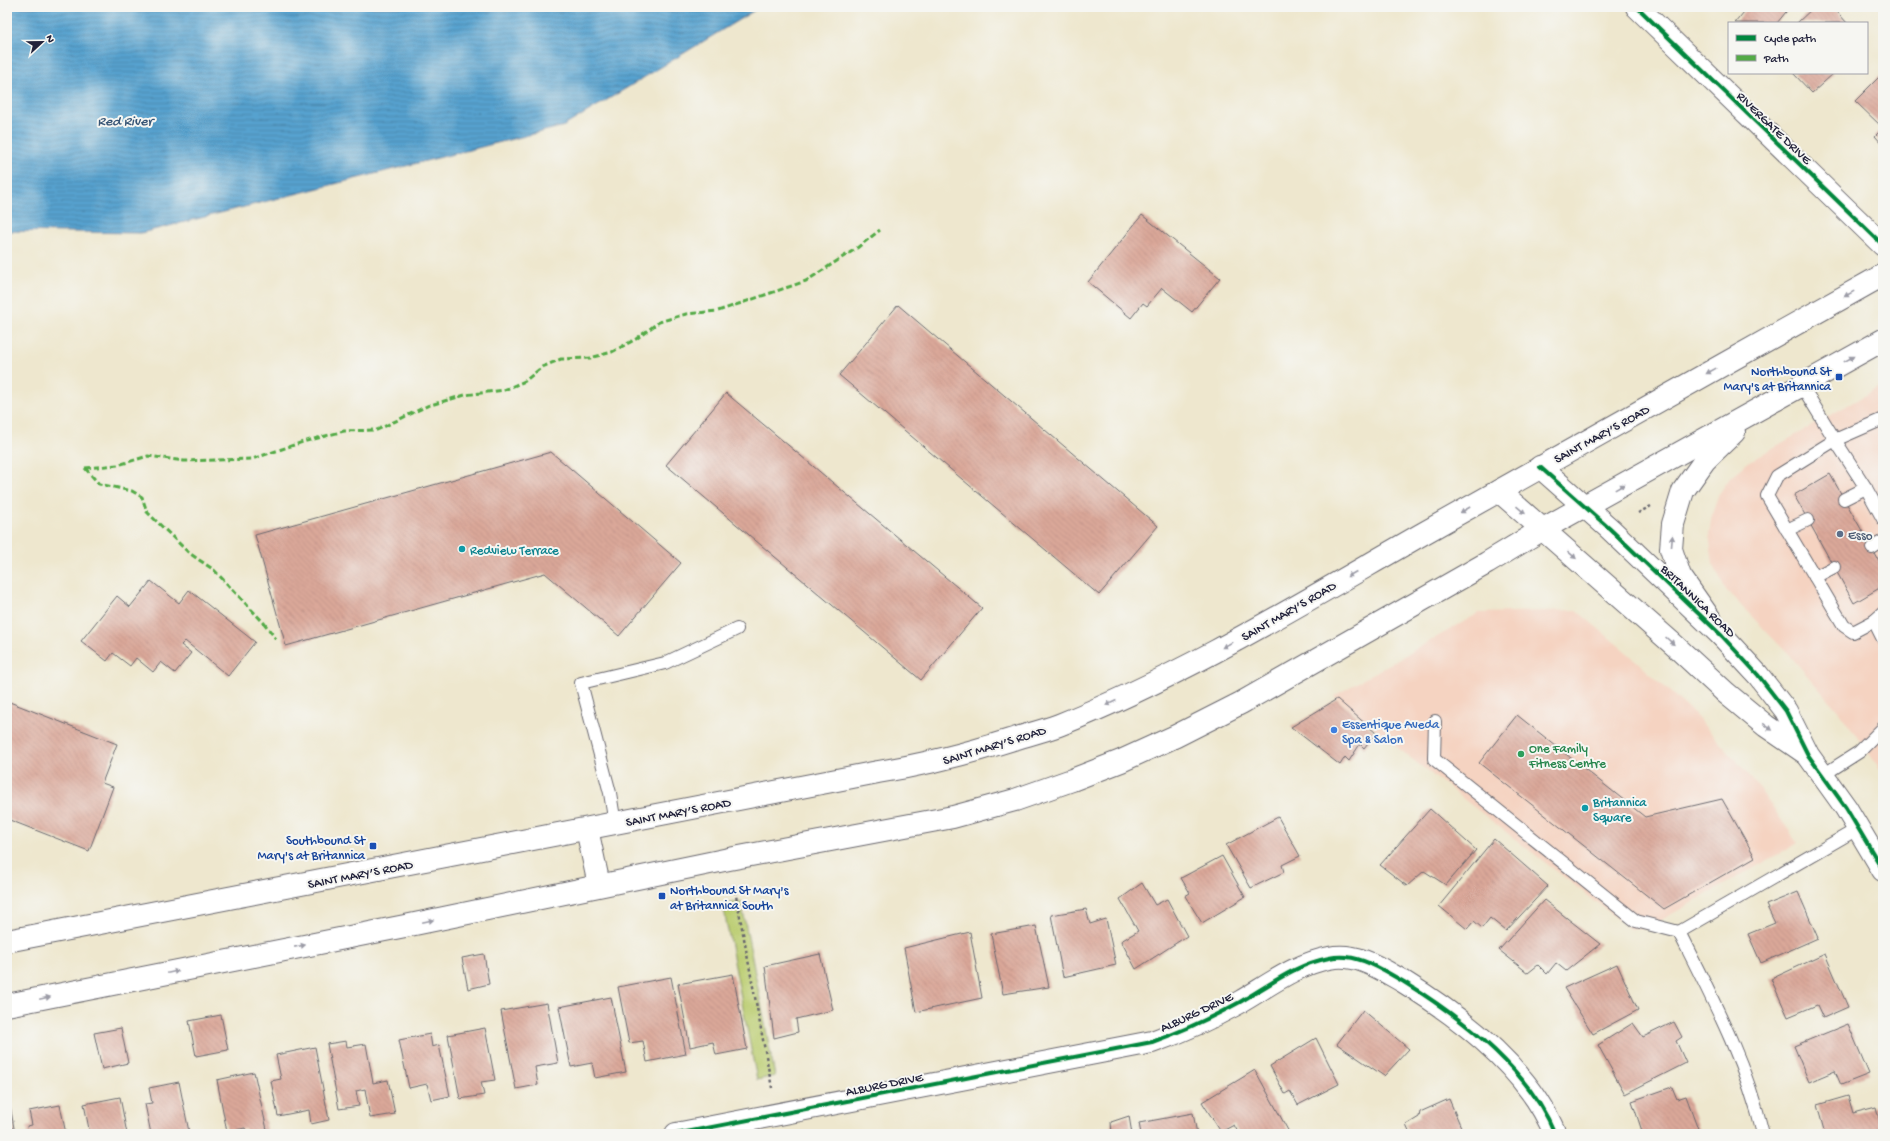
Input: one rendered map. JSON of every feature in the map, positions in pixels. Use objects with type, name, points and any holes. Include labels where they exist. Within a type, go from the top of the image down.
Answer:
[{"type":"main road","name":"RIVERGATE DRIVE","points":[[1637,7],[1883,245]]},
{"type":"main road","name":"SAINT MARY’S ROAD","points":[[7,941],[921,766],[966,754],[1055,726],[1142,688],[1226,646],[1500,491],[1540,466],[1883,275]]},
{"type":"main road","points":[[7,1005],[729,859],[953,817],[1015,800],[1072,780],[1114,764],[1176,736],[1241,703],[1487,563],[1543,529],[1883,340]]},
{"type":"main road","points":[[1722,636],[1680,576],[1671,549],[1673,524],[1683,491],[1705,460],[1754,412]]},
{"type":"main road","name":"BRITANNICA ROAD","points":[[1540,466],[1586,506],[1722,636],[1758,675],[1786,711],[1808,755],[1859,828],[1883,870]]},
{"type":"main road","name":"BRITANNICA ROAD","points":[[1500,491],[1673,644],[1726,693],[1766,726],[1808,755]]},
{"type":"main road","points":[[588,829],[599,886]]},
{"type":"main road","name":"ALBURG DRIVE","points":[[676,1134],[1152,1042],[1180,1032],[1208,1019],[1287,974],[1309,964],[1329,958],[1346,957],[1362,960],[1381,969],[1449,1011],[1478,1035],[1521,1080],[1538,1102],[1555,1134]]},
{"type":"lane","points":[[1802,386],[1866,488],[1883,519]]},
{"type":"lane","points":[[1883,419],[1835,440],[1777,476],[1767,496],[1844,626],[1853,632],[1878,617],[1883,639]]},
{"type":"lane","points":[[1844,499],[1866,488]]},
{"type":"lane","points":[[1787,530],[1808,520]]},
{"type":"lane","points":[[1872,548],[1883,541]]},
{"type":"lane","points":[[1815,577],[1834,567]]},
{"type":"lane","points":[[615,824],[610,793],[581,683],[665,663],[737,630]]},
{"type":"lane","points":[[1435,721],[1434,759],[1636,921],[1679,932],[1859,828]]},
{"type":"lane","points":[[1823,775],[1858,752],[1883,728]]},
{"type":"lane","points":[[1679,932],[1727,1030],[1750,1088],[1762,1134]]},
{"type":"path","points":[[729,859],[773,1096],[779,1113]]},
{"type":"shaded area","points":[[1883,385],[1883,773],[1839,712],[1793,659],[1726,590],[1713,564],[1709,534],[1712,514],[1719,494],[1730,478],[1745,464]]},
{"type":"shaded area","points":[[1576,610],[1631,656],[1693,713],[1749,775],[1798,843],[1654,924],[1657,929],[1631,929],[1408,756],[1334,696],[1479,613]]},
{"type":"green space","points":[[741,901],[775,1076],[757,1080],[723,905]]},
{"type":"water","name":"Red River","points":[[7,7],[760,7],[564,126],[141,233],[7,231]]},
{"type":"building","points":[[1748,7],[1790,7],[1778,22],[1736,22]]},
{"type":"building","points":[[1814,7],[1833,7],[1846,22],[1798,22]]},
{"type":"building","points":[[1883,73],[1883,128],[1855,101]]},
{"type":"building","points":[[1794,74],[1833,74],[1812,93]]},
{"type":"building","points":[[1883,128],[1883,145],[1875,136]]},
{"type":"building","points":[[1142,215],[1220,278],[1192,312],[1162,288],[1147,306],[1143,303],[1131,318],[1088,282]]},
{"type":"building","points":[[898,305],[1158,526],[1099,595],[839,375]]},
{"type":"building","points":[[726,393],[982,608],[921,680],[666,465]]},
{"type":"building","name":"Redview Terrace","points":[[551,452],[681,563],[619,636],[545,573],[286,646],[255,535]]},
{"type":"building","name":"Esso","points":[[1830,474],[1883,568],[1883,586],[1854,603],[1794,495]]},
{"type":"building","points":[[151,581],[179,603],[189,590],[255,642],[228,676],[185,641],[181,645],[191,653],[175,673],[161,662],[153,672],[136,658],[130,666],[113,653],[107,661],[81,641],[117,596],[130,607]]},
{"type":"building","name":"Essentique Aveda Spa & Salon","points":[[1337,699],[1376,733],[1364,748],[1360,744],[1349,761],[1345,757],[1340,765],[1291,727]]},
{"type":"building","points":[[7,701],[117,744],[102,783],[113,787],[89,851],[7,819]]},
{"type":"building","name":"Britannica Square","points":[[1517,715],[1645,817],[1722,799],[1755,857],[1664,909],[1479,763]]},
{"type":"building","points":[[1430,809],[1476,850],[1446,885],[1424,871],[1407,886],[1380,865]]},
{"type":"building","points":[[1278,817],[1300,856],[1282,865],[1284,872],[1251,888],[1226,845]]},
{"type":"building","points":[[1494,839],[1548,886],[1506,931],[1490,918],[1482,928],[1474,921],[1467,929],[1439,906]]},
{"type":"building","points":[[1222,856],[1245,897],[1202,923],[1185,896],[1190,893],[1181,878]]},
{"type":"building","points":[[1142,883],[1155,905],[1167,899],[1187,936],[1136,969],[1121,941],[1138,931],[1120,899]]},
{"type":"building","points":[[1798,892],[1818,938],[1761,963],[1748,934],[1775,923],[1766,905]]},
{"type":"building","points":[[1544,900],[1600,944],[1566,971],[1556,963],[1547,974],[1538,965],[1528,973],[1499,950]]},
{"type":"building","points":[[1086,909],[1090,924],[1106,919],[1116,965],[1063,977],[1051,915]]},
{"type":"building","points":[[1036,926],[1049,987],[1003,994],[991,934]]},
{"type":"building","points":[[970,932],[982,998],[916,1012],[904,948]]},
{"type":"building","points":[[484,954],[489,984],[468,989],[462,958]]},
{"type":"building","points":[[820,954],[833,1010],[796,1019],[798,1032],[774,1038],[765,966]]},
{"type":"building","points":[[1825,954],[1848,1007],[1823,1018],[1817,1005],[1788,1017],[1771,979]]},
{"type":"building","points":[[1617,964],[1638,1010],[1593,1034],[1564,988]]},
{"type":"building","points":[[733,974],[747,1049],[716,1055],[713,1042],[690,1047],[678,984]]},
{"type":"building","points":[[671,977],[686,1054],[647,1062],[643,1041],[629,1043],[618,987]]},
{"type":"building","points":[[611,997],[626,1072],[595,1078],[592,1063],[571,1067],[559,1007]]},
{"type":"building","points":[[547,1003],[558,1063],[535,1067],[538,1085],[516,1089],[501,1011]]},
{"type":"building","points":[[1363,1010],[1409,1049],[1384,1076],[1337,1044]]},
{"type":"building","points":[[221,1015],[228,1050],[196,1056],[189,1021]]},
{"type":"building","points":[[1674,1022],[1682,1037],[1676,1041],[1686,1063],[1625,1094],[1598,1045],[1633,1023],[1643,1037]]},
{"type":"building","points":[[1848,1024],[1869,1074],[1841,1085],[1835,1071],[1809,1082],[1794,1046]]},
{"type":"building","points":[[121,1028],[128,1063],[102,1069],[94,1033]]},
{"type":"building","points":[[485,1028],[495,1080],[481,1082],[484,1095],[460,1099],[448,1035]]},
{"type":"building","points":[[430,1034],[432,1047],[439,1045],[450,1096],[431,1100],[427,1084],[409,1088],[399,1040]]},
{"type":"building","points":[[1316,1038],[1339,1084],[1298,1105],[1290,1091],[1285,1094],[1270,1066]]},
{"type":"building","points":[[346,1041],[347,1047],[366,1044],[373,1083],[388,1080],[395,1114],[370,1118],[365,1089],[356,1091],[359,1106],[339,1109],[327,1044]]},
{"type":"building","points":[[315,1047],[329,1120],[311,1124],[309,1110],[278,1116],[271,1081],[281,1079],[276,1055]]},
{"type":"building","points":[[1255,1070],[1290,1134],[1239,1134],[1234,1125],[1221,1132],[1202,1102]]},
{"type":"building","points":[[254,1072],[268,1134],[247,1134],[245,1128],[227,1132],[217,1080]]},
{"type":"building","points":[[179,1082],[189,1132],[178,1134],[151,1134],[145,1104],[152,1103],[149,1088]]},
{"type":"building","points":[[1672,1087],[1677,1099],[1686,1096],[1700,1134],[1643,1134],[1632,1101]]},
{"type":"building","points":[[1848,1096],[1853,1113],[1876,1107],[1883,1134],[1853,1134],[1852,1131],[1842,1134],[1825,1134],[1817,1105]]},
{"type":"building","points":[[120,1097],[127,1134],[90,1134],[84,1104]]},
{"type":"building","points":[[1449,1099],[1464,1134],[1410,1134],[1406,1125],[1419,1117],[1420,1112]]},
{"type":"building","points":[[10,1105],[15,1134],[7,1134],[7,1106]]},
{"type":"building","points":[[60,1105],[66,1134],[28,1134],[27,1126],[32,1125],[29,1111]]},
{"type":"building","points":[[1193,1113],[1197,1134],[1141,1134],[1139,1123]]},
{"type":"building","points":[[1129,1116],[1132,1134],[1112,1134],[1111,1122]]},
{"type":"marked path","points":[[85,468],[118,465],[148,456],[184,461],[252,459],[303,442],[344,431],[377,430],[427,406],[465,395],[504,390],[525,381],[542,367],[561,359],[590,358],[612,352],[636,339],[659,322],[686,314],[718,311],[806,281],[857,248],[880,230]]},
{"type":"marked path","points":[[85,468],[99,484],[132,491],[142,497],[147,512],[189,553],[214,570],[264,623],[276,639]]},
{"type":"cycle path","points":[[1637,7],[1883,245]]},
{"type":"cycle path","points":[[1540,467],[1610,529],[1722,636],[1758,675],[1786,711],[1808,755],[1846,808],[1883,870]]},
{"type":"cycle path","points":[[676,1134],[1152,1042],[1186,1029],[1240,1002],[1294,970],[1317,961],[1339,957],[1349,957],[1359,960],[1387,972],[1426,996],[1492,1047],[1529,1088],[1543,1110],[1555,1134]]},
{"type":"place","name":"Northbound St Mary's at Britannica","points":[[1839,377]]},
{"type":"place","name":"Esso","points":[[1840,534]]},
{"type":"place","name":"Redview Terrace","points":[[462,549]]},
{"type":"place","name":"Essentique Aveda Spa & Salon","points":[[1334,730]]},
{"type":"place","name":"One Family Fitness Centre","points":[[1521,754]]},
{"type":"place","name":"Britannica Square","points":[[1585,808]]},
{"type":"place","name":"Southbound St Mary's at Britannica","points":[[373,846]]},
{"type":"place","name":"Northbound St Mary's at Britannica South","points":[[662,896]]}]
